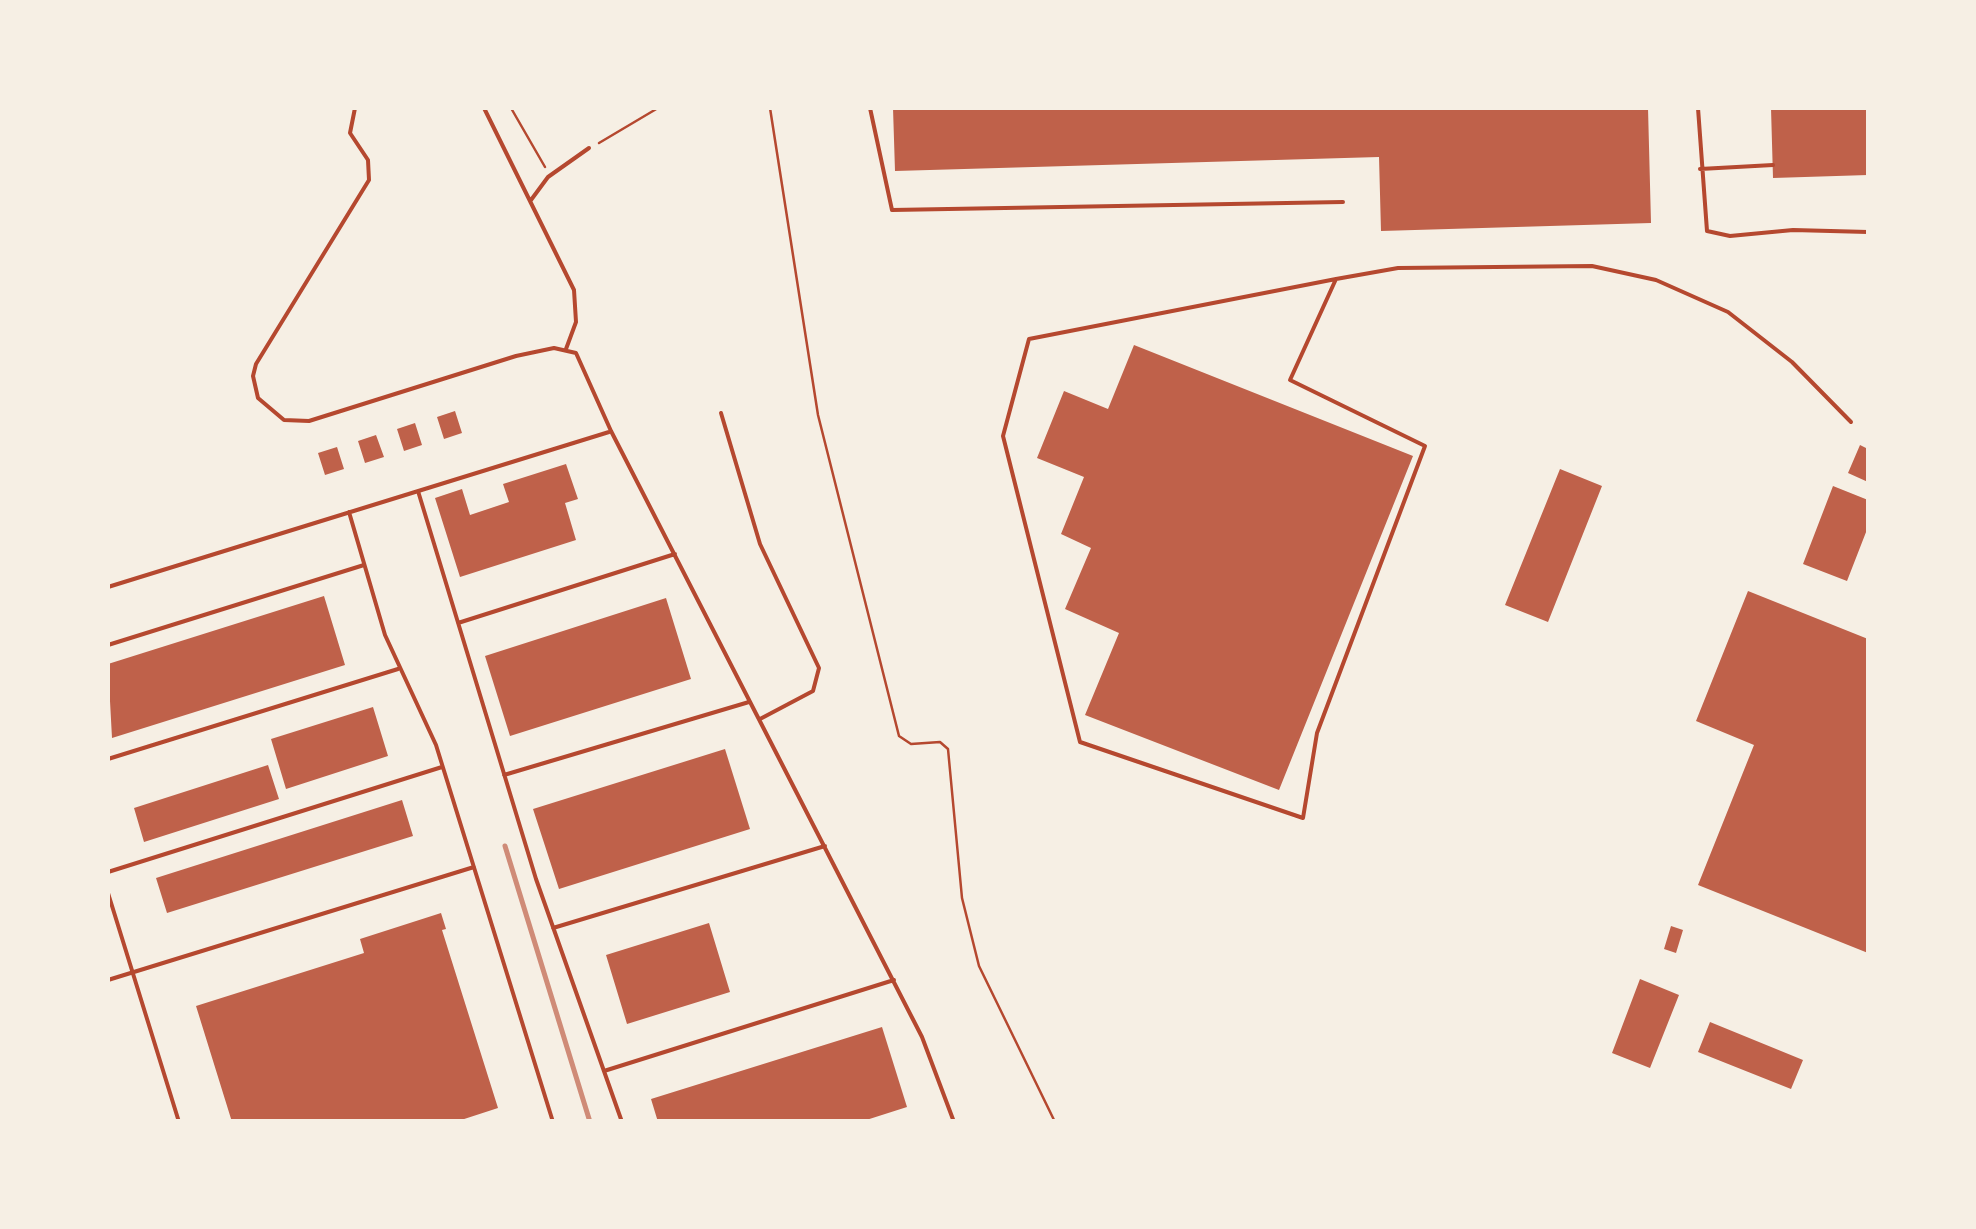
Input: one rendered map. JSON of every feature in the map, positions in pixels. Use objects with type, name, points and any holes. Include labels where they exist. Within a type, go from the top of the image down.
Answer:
[{"type":"lane","points":[[355,108],[350,133],[368,160],[369,180],[256,364],[254,387],[264,406],[284,420],[309,421],[516,356],[566,349],[584,362],[612,431],[894,980],[938,1072],[954,1122]]},
{"type":"lane","points":[[484,108],[574,290],[576,322],[566,349]]},
{"type":"lane","points":[[870,108],[892,210],[1342,202]]},
{"type":"lane","points":[[1698,108],[1707,230],[1730,236],[1793,230],[1868,232]]},
{"type":"lane","points":[[530,200],[550,175],[589,148]]},
{"type":"lane","points":[[1700,169],[1773,165]]},
{"type":"lane","points":[[1336,280],[1290,380],[1425,446],[1317,733],[1303,818],[1080,742],[1003,436],[1029,339],[1398,268],[1592,266],[1656,280],[1728,312],[1792,362],[1851,422]]},
{"type":"lane","points":[[720,413],[760,544],[819,668],[813,691],[760,719]]},
{"type":"lane","points":[[108,587],[612,431]]},
{"type":"lane","points":[[418,491],[504,774],[622,1122]]},
{"type":"lane","points":[[349,512],[398,669],[427,722],[553,1122]]},
{"type":"lane","points":[[458,623],[675,554]]},
{"type":"lane","points":[[108,645],[364,565]]},
{"type":"lane","points":[[108,759],[398,669]]},
{"type":"lane","points":[[504,774],[751,702]]},
{"type":"lane","points":[[108,872],[442,767]]},
{"type":"lane","points":[[554,928],[825,846]]},
{"type":"lane","points":[[108,980],[474,868]]},
{"type":"lane","points":[[108,893],[179,1122]]},
{"type":"lane","points":[[604,1070],[894,980]]},
{"type":"path","points":[[512,108],[550,175]]},
{"type":"path","points":[[589,148],[658,108]]},
{"type":"path","points":[[770,108],[818,415],[899,736],[911,744],[940,742],[948,749],[962,898],[979,966],[1055,1122]]},
{"type":"building","points":[[893,108],[1648,108],[1651,223],[1381,231],[1379,157],[895,171]]},
{"type":"building","points":[[1771,108],[1868,108],[1868,175],[1773,178]]},
{"type":"building","points":[[1134,345],[1413,456],[1279,790],[1085,715],[1119,633],[1065,609],[1091,548],[1061,534],[1084,477],[1037,458],[1064,391],[1108,409]]},
{"type":"building","points":[[455,411],[462,433],[444,439],[437,417]]},
{"type":"building","points":[[415,423],[422,445],[404,451],[397,429]]},
{"type":"building","points":[[376,435],[384,457],[365,463],[358,441]]},
{"type":"building","points":[[1860,445],[1868,449],[1868,482],[1848,473]]},
{"type":"building","points":[[337,447],[344,469],[325,475],[318,453]]},
{"type":"building","points":[[566,464],[578,499],[565,503],[576,540],[460,577],[435,498],[462,489],[470,515],[509,502],[503,484]]},
{"type":"building","points":[[1560,469],[1602,486],[1548,622],[1505,605]]},
{"type":"building","points":[[1833,486],[1868,500],[1868,527],[1847,581],[1803,564]]},
{"type":"building","points":[[1748,591],[1868,639],[1868,953],[1698,885],[1754,745],[1696,721]]},
{"type":"building","points":[[324,596],[345,665],[112,738],[108,664]]},
{"type":"building","points":[[666,598],[691,679],[510,736],[485,656]]},
{"type":"building","points":[[373,707],[388,756],[286,789],[271,739]]},
{"type":"building","points":[[725,749],[750,829],[559,889],[533,809]]},
{"type":"building","points":[[268,765],[279,799],[144,842],[134,808]]},
{"type":"building","points":[[402,800],[413,836],[167,913],[156,878]]},
{"type":"building","points":[[441,913],[446,929],[442,930],[498,1108],[455,1122],[232,1122],[196,1006],[364,953],[360,939]]},
{"type":"building","points":[[709,923],[730,992],[627,1024],[606,955]]},
{"type":"building","points":[[1671,926],[1683,930],[1676,953],[1664,949]]},
{"type":"building","points":[[1640,979],[1679,995],[1650,1068],[1612,1053]]},
{"type":"building","points":[[1710,1022],[1803,1060],[1791,1089],[1698,1052]]},
{"type":"building","points":[[882,1027],[907,1107],[860,1122],[658,1122],[651,1099]]},
{"type":"railway","points":[[505,846],[590,1122]]}]
